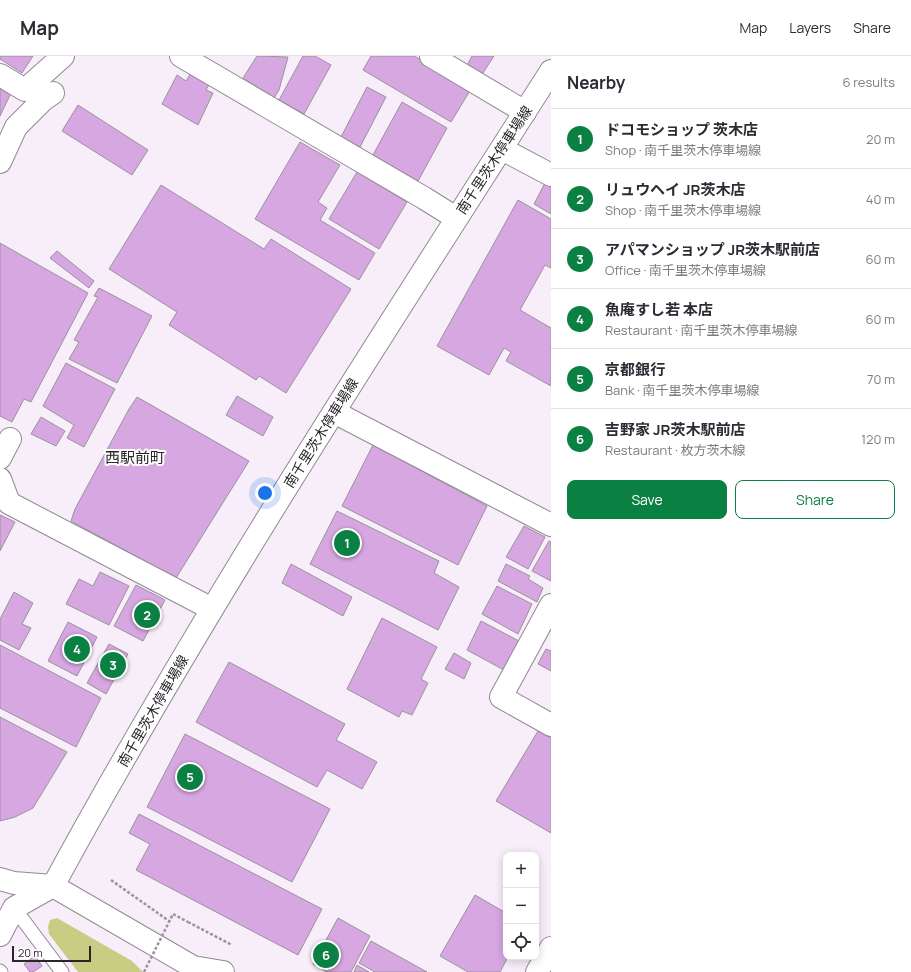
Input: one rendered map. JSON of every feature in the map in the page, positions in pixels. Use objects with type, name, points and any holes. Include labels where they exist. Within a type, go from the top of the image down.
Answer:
[{"type":"street","points":[[0,162],[16,127],[40,94],[63,56]]},
{"type":"street","points":[[181,56],[456,218]]},
{"type":"street","points":[[431,56],[525,112]]},
{"type":"street","name":"南千里茨木停車場線","points":[[53,886],[82,833],[212,609],[456,218],[551,71]]},
{"type":"street","points":[[0,75],[40,94]]},
{"type":"street","points":[[502,149],[551,175]]},
{"type":"street","points":[[334,412],[551,525]]},
{"type":"street","points":[[0,458],[10,439]]},
{"type":"street","points":[[0,479],[9,503],[212,609]]},
{"type":"street","points":[[551,605],[501,697],[551,725]]},
{"type":"street","points":[[0,878],[14,883],[53,886],[191,970],[223,972]]},
{"type":"street","points":[[0,935],[14,908],[53,886]]},
{"type":"street","points":[[537,972],[551,948]]},
{"type":"lane","points":[[14,908],[62,972]]},
{"type":"path","points":[[111,880],[169,921]]},
{"type":"path","points":[[144,972],[173,914],[232,945]]},
{"type":"green space","points":[[57,918],[132,961],[143,972],[78,972],[49,934],[48,927],[50,920]]},
{"type":"building","points":[[0,56],[33,56],[22,73],[0,59]]},
{"type":"building","points":[[257,56],[288,57],[279,90],[274,98],[243,78]]},
{"type":"building","points":[[303,56],[315,56],[331,65],[304,114],[279,100]]},
{"type":"building","points":[[371,56],[414,56],[471,89],[451,122],[363,70]]},
{"type":"building","points":[[472,56],[494,56],[481,76],[466,67]]},
{"type":"building","points":[[191,73],[210,83],[206,90],[213,93],[198,125],[162,104],[177,75],[186,81]]},
{"type":"building","points":[[0,85],[12,91],[0,116]]},
{"type":"building","points":[[367,87],[386,97],[360,147],[341,137]]},
{"type":"building","points":[[402,102],[447,128],[418,181],[373,155]]},
{"type":"building","points":[[78,105],[148,150],[132,175],[62,131]]},
{"type":"building","points":[[300,142],[340,165],[318,202],[327,208],[320,220],[375,253],[359,280],[255,219]]},
{"type":"building","points":[[357,172],[407,202],[379,249],[329,219]]},
{"type":"building","points":[[545,183],[551,187],[551,214],[534,204]]},
{"type":"building","points":[[161,185],[264,249],[271,239],[351,289],[286,393],[259,376],[256,380],[169,325],[177,312],[109,269]]},
{"type":"building","points":[[518,200],[551,219],[551,268],[545,265],[520,310],[551,328],[551,386],[506,361],[511,352],[504,348],[489,375],[437,346]]},
{"type":"building","points":[[0,243],[88,293],[31,402],[24,399],[12,422],[0,416]]},
{"type":"building","points":[[57,251],[94,281],[89,288],[50,258]]},
{"type":"building","points":[[99,288],[152,316],[117,383],[69,359],[79,342],[74,340],[98,297],[94,296]]},
{"type":"building","points":[[66,363],[115,389],[84,447],[67,438],[74,425],[43,406]]},
{"type":"building","points":[[237,396],[273,417],[263,436],[226,415]]},
{"type":"building","points":[[137,397],[249,461],[176,578],[71,521],[75,509]]},
{"type":"building","points":[[41,417],[65,431],[56,446],[31,434]]},
{"type":"building","points":[[373,445],[487,506],[458,565],[342,506]]},
{"type":"building","points":[[337,511],[439,561],[434,573],[459,587],[438,630],[310,564]]},
{"type":"building","points":[[0,515],[15,522],[0,551]]},
{"type":"building","points":[[524,526],[545,537],[528,569],[506,557]]},
{"type":"building","points":[[549,541],[551,542],[551,581],[532,571]]},
{"type":"building","points":[[291,564],[352,597],[343,616],[282,583]]},
{"type":"building","points":[[506,564],[530,576],[528,579],[543,588],[537,602],[498,581]]},
{"type":"building","points":[[100,572],[129,586],[109,625],[66,604],[79,579],[93,586]]},
{"type":"building","points":[[136,585],[165,600],[143,641],[114,626]]},
{"type":"building","points":[[497,586],[532,604],[518,634],[482,614]]},
{"type":"building","points":[[14,592],[33,603],[22,624],[31,628],[19,650],[0,640],[0,619]]},
{"type":"building","points":[[382,618],[437,647],[421,679],[428,683],[412,715],[402,711],[399,717],[347,689]]},
{"type":"building","points":[[481,621],[519,641],[504,670],[467,650]]},
{"type":"building","points":[[68,622],[97,637],[77,676],[48,661]]},
{"type":"building","points":[[109,644],[128,654],[106,694],[87,683]]},
{"type":"building","points":[[0,645],[101,698],[76,747],[0,708]]},
{"type":"building","points":[[546,649],[551,651],[551,671],[538,664]]},
{"type":"building","points":[[454,653],[471,663],[464,679],[445,669]]},
{"type":"building","points":[[229,662],[345,724],[336,740],[377,762],[362,789],[327,770],[317,787],[196,722]]},
{"type":"building","points":[[0,717],[67,752],[33,808],[15,817],[0,821]]},
{"type":"building","points":[[538,731],[551,738],[551,833],[496,801]]},
{"type":"building","points":[[185,734],[330,809],[292,882],[147,807]]},
{"type":"building","points":[[139,814],[322,909],[298,955],[136,870],[150,844],[129,833]]},
{"type":"building","points":[[475,895],[503,911],[503,960],[506,960],[500,972],[468,972],[440,956]]},
{"type":"building","points":[[338,918],[370,936],[351,972],[327,972],[313,964]]},
{"type":"building","points":[[371,941],[427,972],[375,972],[359,963]]},
{"type":"building","points":[[35,956],[42,966],[33,972],[30,972],[24,964]]},
{"type":"building","points":[[357,965],[369,972],[354,972]]},
{"type":"place","name":"ドコモショップ 茨木店","points":[[347,543]]},
{"type":"place","name":"リュウヘイ JR茨木店","points":[[147,615]]},
{"type":"place","name":"魚庵すし若 本店","points":[[77,649]]},
{"type":"place","name":"アパマンショップ JR茨木駅前店","points":[[113,665]]},
{"type":"place","name":"京都銀行","points":[[190,777]]},
{"type":"place","name":"吉野家 JR茨木駅前店","points":[[326,955]]},
{"type":"district","name":"西駅前町","points":[[135,458]]}]
